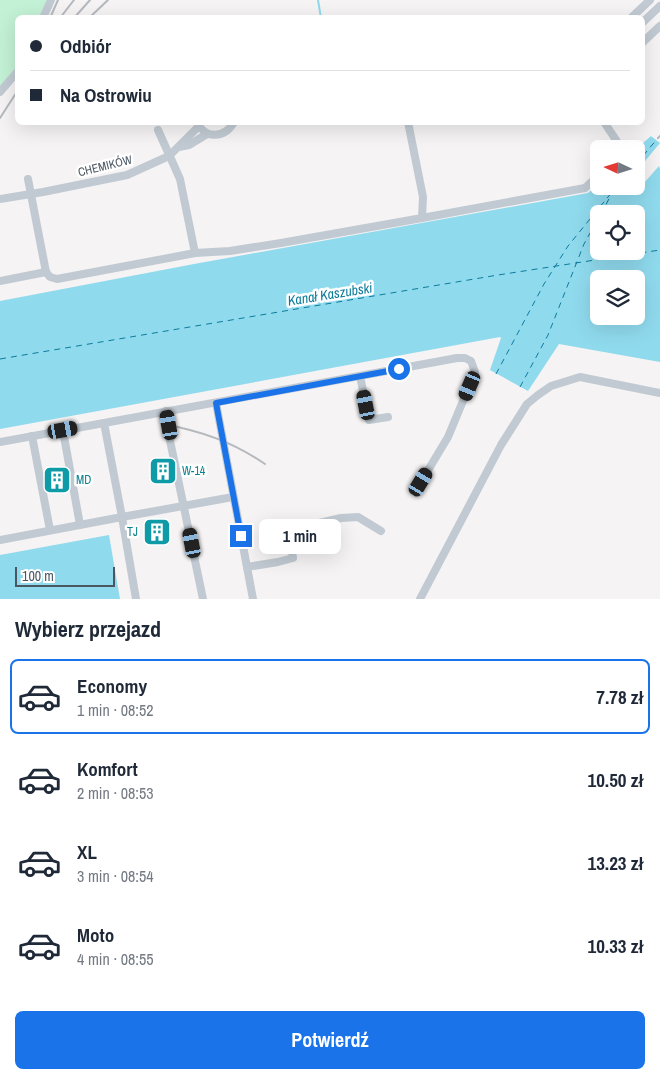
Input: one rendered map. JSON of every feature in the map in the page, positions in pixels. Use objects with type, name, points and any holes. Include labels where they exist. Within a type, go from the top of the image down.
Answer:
[{"type":"lane","points":[[45,15],[51,0]]},
{"type":"lane","points":[[634,15],[648,1],[658,10],[645,21]]},
{"type":"lane","points":[[645,40],[660,26]]},
{"type":"lane","points":[[0,92],[15,74]]},
{"type":"lane","points":[[179,147],[197,125]]},
{"type":"lane","points":[[199,125],[207,134]]},
{"type":"lane","name":"CHEMIKÓW","points":[[0,199],[127,175],[169,156],[179,147],[188,145],[207,134],[213,135],[225,132],[231,125]]},
{"type":"lane","points":[[409,125],[423,197],[422,218]]},
{"type":"lane","points":[[606,125],[616,140]]},
{"type":"lane","points":[[158,130],[180,179],[195,253]]},
{"type":"lane","points":[[28,179],[46,272],[50,277],[57,279],[195,253],[230,251],[281,244],[585,188],[590,183]]},
{"type":"lane","points":[[0,281],[46,272]]},
{"type":"lane","points":[[0,442],[465,358],[471,361],[475,372],[448,437],[421,482]]},
{"type":"lane","points":[[360,376],[369,420],[388,417]]},
{"type":"lane","points":[[420,599],[501,445],[527,404],[538,394],[551,386],[580,377],[660,393]]},
{"type":"lane","points":[[216,403],[253,599]]},
{"type":"lane","points":[[166,411],[168,431],[203,599]]},
{"type":"lane","points":[[104,423],[136,599]]},
{"type":"lane","points":[[63,430],[80,525]]},
{"type":"lane","points":[[32,436],[50,530]]},
{"type":"lane","points":[[0,540],[234,497]]},
{"type":"lane","points":[[247,567],[293,558],[289,530],[341,518],[358,517],[381,531]]},
{"type":"green space","points":[[0,0],[49,0],[42,15],[15,15],[15,70],[8,80],[0,86]]},
{"type":"water","points":[[651,136],[660,143],[645,161],[645,141]]},
{"type":"water","name":"Kanał Kaszubski","points":[[659,166],[660,362],[559,344],[528,391],[490,370],[500,337],[0,429],[0,301],[590,191],[590,195],[645,195],[645,182]]},
{"type":"water","points":[[109,535],[120,599],[0,599],[0,555]]},
{"type":"waterway","points":[[318,0],[320,15]]},
{"type":"ferry route","points":[[645,153],[658,138]]},
{"type":"ferry route","points":[[496,374],[544,284],[568,246],[610,195]]},
{"type":"ferry route","points":[[606,205],[611,195]]},
{"type":"ferry route","points":[[520,387],[548,335],[590,233]]},
{"type":"ferry route","points":[[0,359],[498,275],[660,250]]},
{"type":"railway","points":[[51,15],[58,0]]},
{"type":"railway","points":[[62,15],[74,0]]},
{"type":"railway","points":[[77,15],[90,0]]},
{"type":"railway","points":[[92,15],[108,0]]},
{"type":"railway","points":[[0,118],[15,95]]},
{"type":"railway","points":[[163,424],[216,438],[241,449],[265,464]]},
{"type":"place","name":"W-14","points":[[163,471]]},
{"type":"place","name":"MD","points":[[57,480]]},
{"type":"place","name":"TJ","points":[[157,532]]},
{"type":"route","points":[[241,536],[216,403],[399,369]]}]
